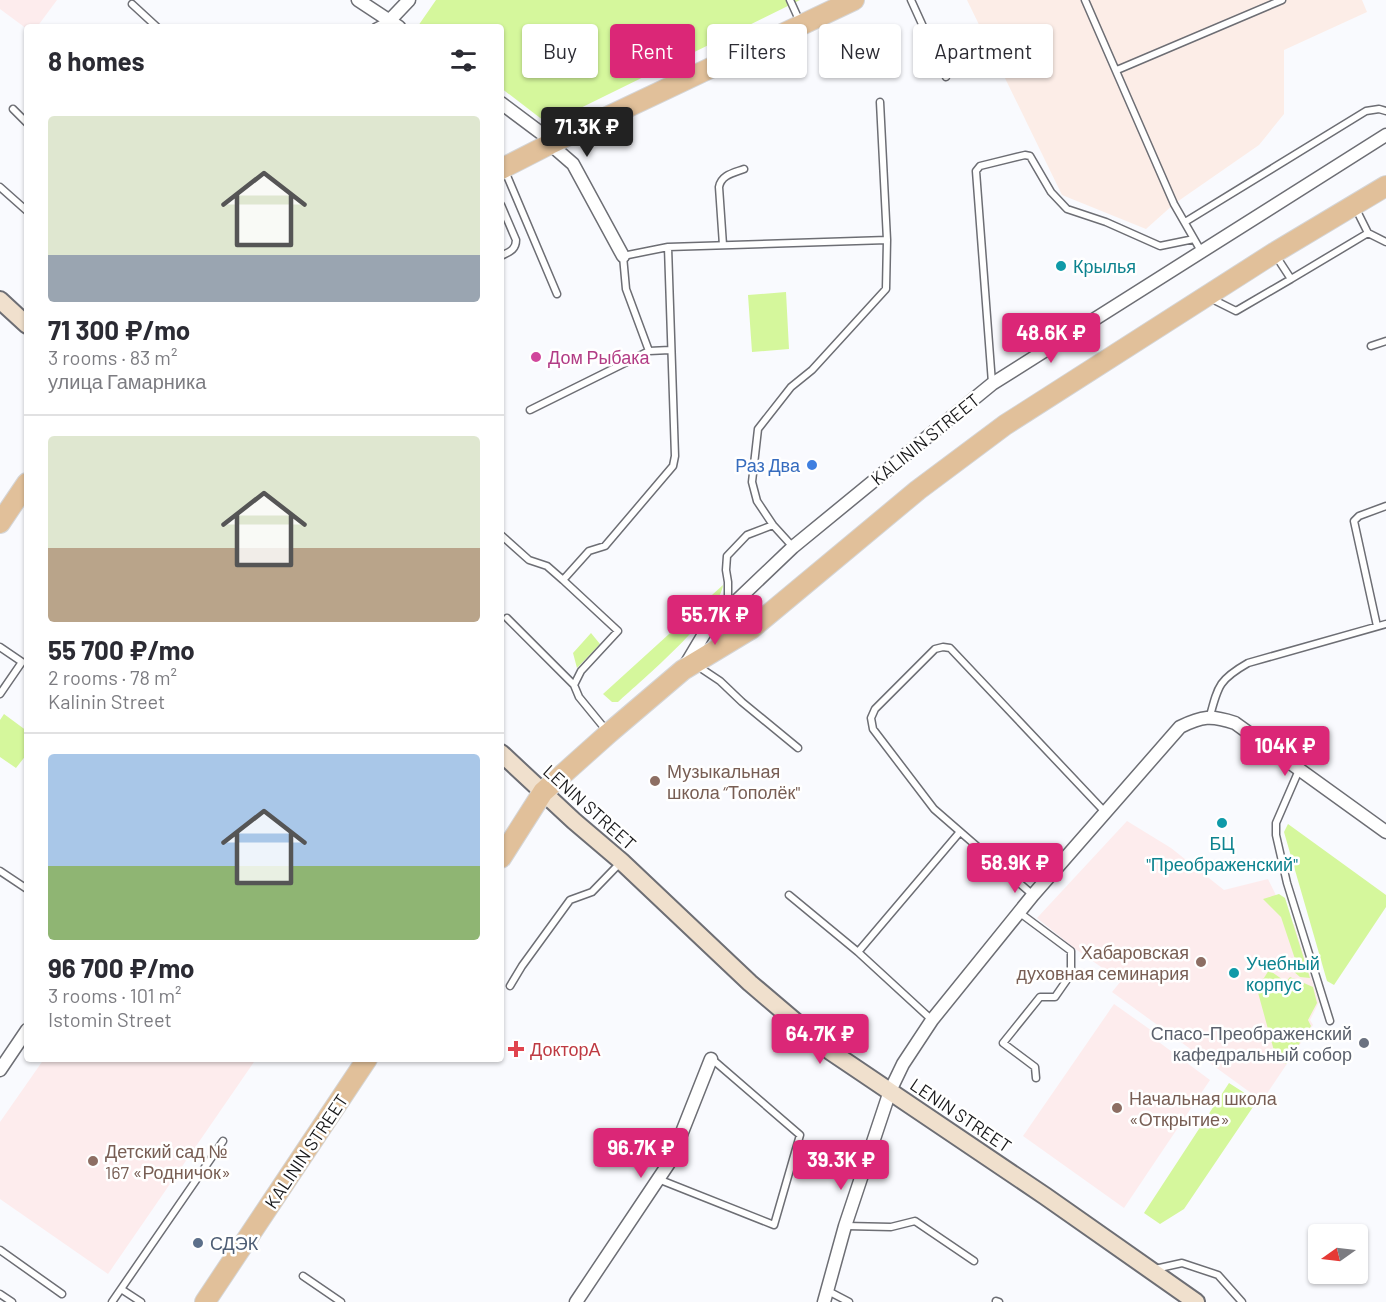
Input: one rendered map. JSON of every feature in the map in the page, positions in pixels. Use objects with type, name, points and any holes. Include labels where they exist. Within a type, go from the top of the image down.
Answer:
[{"type":"main road","points":[[806,24],[854,0]]},
{"type":"main road","points":[[504,168],[707,70]]},
{"type":"main road","name":"KALININ STREET","points":[[504,853],[543,792],[609,733],[688,667],[751,629],[918,490],[1005,425],[1274,253],[1386,186]]},
{"type":"main road","points":[[0,300],[24,322]]},
{"type":"main road","points":[[0,523],[24,487]]},
{"type":"main road","name":"LENIN STREET","points":[[504,756],[621,861],[741,975],[821,1044],[1196,1302]]},
{"type":"main road","name":"KALININ STREET","points":[[205,1302],[365,1062]]},
{"type":"street","points":[[358,0],[394,24],[409,0]]},
{"type":"street","points":[[504,106],[549,139],[550,144],[573,164],[623,256]]},
{"type":"street","name":"KALININ STREET","points":[[688,667],[707,629],[793,547],[992,384],[1386,135]]},
{"type":"street","points":[[826,1297],[845,1226],[890,1091],[903,1064],[932,1020],[1033,895],[1104,811],[1180,727],[1196,719],[1210,716],[1235,723],[1386,832]]},
{"type":"street","points":[[0,1070],[24,1034]]},
{"type":"street","points":[[576,1302],[671,1160],[711,1059]]},
{"type":"lane","points":[[790,0],[801,24]]},
{"type":"lane","points":[[911,0],[922,24]]},
{"type":"lane","points":[[1085,0],[1174,204],[1201,251]]},
{"type":"lane","points":[[1117,70],[1282,0]]},
{"type":"lane","points":[[132,4],[154,24]]},
{"type":"lane","points":[[793,547],[773,525],[757,501],[752,482],[758,429],[791,387],[812,370],[884,294],[887,282],[887,240],[880,102]]},
{"type":"lane","points":[[13,109],[24,120]]},
{"type":"lane","points":[[1185,222],[1366,111],[1379,109],[1386,111]]},
{"type":"lane","points":[[992,384],[976,171],[980,166],[1025,155],[1030,156],[1051,192],[1067,209],[1106,222],[1160,246],[1194,239]]},
{"type":"lane","points":[[723,245],[720,180],[744,169]]},
{"type":"lane","points":[[504,174],[557,294]]},
{"type":"lane","points":[[0,187],[24,208]]},
{"type":"lane","points":[[1354,206],[1368,233],[1386,242]]},
{"type":"lane","points":[[504,212],[516,240],[516,246],[512,251],[504,255]]},
{"type":"lane","points":[[1207,296],[1236,311],[1368,233]]},
{"type":"lane","points":[[650,351],[626,289],[623,256],[668,247],[887,240]]},
{"type":"lane","points":[[563,580],[588,551],[605,546],[673,466],[675,456],[668,247]]},
{"type":"lane","points":[[1274,253],[1291,279]]},
{"type":"lane","points":[[1371,346],[1386,340]]},
{"type":"lane","points":[[530,410],[650,351],[670,350]]},
{"type":"lane","points":[[1377,626],[1354,521],[1359,516],[1386,506]]},
{"type":"lane","points":[[728,609],[726,570],[728,556],[747,535],[773,525]]},
{"type":"lane","points":[[504,538],[529,560],[547,566],[618,631],[581,671],[574,685]]},
{"type":"lane","points":[[507,618],[574,685],[579,697],[609,733]]},
{"type":"lane","points":[[1210,716],[1218,688],[1228,674],[1248,663],[1386,624]]},
{"type":"lane","points":[[0,647],[24,664],[0,694]]},
{"type":"lane","points":[[1033,895],[933,809],[873,729],[871,718],[875,709],[935,649],[950,648],[1104,811]]},
{"type":"lane","points":[[688,667],[711,673],[798,748]]},
{"type":"lane","points":[[1300,770],[1276,823],[1276,835],[1287,883],[1330,1021]]},
{"type":"lane","points":[[858,952],[959,833]]},
{"type":"lane","points":[[510,986],[570,900],[592,892],[621,861]]},
{"type":"lane","points":[[0,871],[24,887]]},
{"type":"lane","points":[[789,895],[858,952],[932,1020]]},
{"type":"lane","points":[[1020,913],[1071,951],[1071,974],[1055,997],[1040,997],[1003,1043],[1035,1067],[1036,1078]]},
{"type":"lane","points":[[658,1179],[774,1225],[800,1135],[711,1059]]},
{"type":"lane","points":[[112,1302],[223,1141]]},
{"type":"lane","points":[[845,1226],[891,1227],[915,1221],[975,1262]]},
{"type":"lane","points":[[0,1251],[62,1294]]},
{"type":"lane","points":[[1151,1269],[1182,1263],[1218,1275],[1242,1302]]},
{"type":"lane","points":[[303,1276],[341,1302]]},
{"type":"lane","points":[[121,1289],[141,1302]]},
{"type":"lane","points":[[0,1294],[12,1302]]},
{"type":"lane","points":[[826,1297],[849,1302]]},
{"type":"shaded area","points":[[0,0],[57,0],[39,24],[24,24],[24,27],[0,9]]},
{"type":"shaded area","points":[[967,0],[1362,0],[1367,12],[1284,50],[1284,114],[1259,145],[1174,204],[1146,229],[1062,195],[1005,78],[1053,78],[1053,24],[979,24]]},
{"type":"shaded area","name":"Хабаровская духовная семинария","points":[[1127,821],[1171,848],[1224,890],[1268,879],[1290,924],[1294,924],[1319,1002],[1310,1020],[1313,1025],[1262,1101],[1112,992],[1121,981],[1074,948],[1037,918]]},
{"type":"shaded area","name":"Начальная школа «Открытие»","points":[[1114,1004],[1155,1033],[1152,1037],[1210,1080],[1124,1208],[1023,1136]]},
{"type":"shaded area","name":"Детский сад № 167 «Родничок»","points":[[42,1062],[254,1062],[108,1274],[0,1199],[0,1122]]},
{"type":"green space","points":[[436,0],[800,0],[751,24],[707,24],[707,46],[695,52],[695,24],[610,24],[610,78],[641,78],[548,124],[504,90],[504,24],[419,24]]},
{"type":"green space","points":[[786,292],[789,349],[752,352],[748,295]]},
{"type":"green space","points":[[723,585],[709,613],[644,679],[618,702],[612,702],[603,694]]},
{"type":"green space","points":[[591,633],[600,644],[577,668],[573,653]]},
{"type":"green space","points":[[4,714],[24,729],[24,758],[16,768],[0,757],[0,720]]},
{"type":"green space","points":[[1288,824],[1386,895],[1386,907],[1334,985],[1327,981],[1284,832]]},
{"type":"green space","points":[[1279,894],[1285,898],[1310,978],[1300,977],[1293,971],[1297,965],[1281,917],[1263,899]]},
{"type":"green space","points":[[1269,970],[1286,982],[1290,977],[1313,987],[1317,1003],[1308,1020],[1311,1026],[1286,1064],[1276,1058],[1257,989]]},
{"type":"green space","points":[[1229,1083],[1257,1101],[1184,1209],[1160,1224],[1144,1213]]},
{"type":"place","name":"Крылья","points":[[1061,266]]},
{"type":"place","name":"Дом Рыбака","points":[[536,357]]},
{"type":"place","name":"Раз Два","points":[[812,465]]},
{"type":"place","name":"Музыкальная школа “Тополёк\"","points":[[655,781]]},
{"type":"place","name":"БЦ \"Преображенский\"","points":[[1222,823]]},
{"type":"place","name":"Хабаровская духовная семинария","points":[[1201,962]]},
{"type":"place","name":"Учебный корпус","points":[[1234,973]]},
{"type":"place","name":"Спасо-Преображенский кафедральный собор","points":[[1364,1043]]},
{"type":"place","name":"ДокторА","points":[[516,1049]]},
{"type":"place","name":"Начальная школа «Открытие»","points":[[1117,1108]]},
{"type":"place","name":"Детский сад № 167 «Родничок»","points":[[93,1161]]},
{"type":"place","name":"СДЭК","points":[[198,1243]]}]
